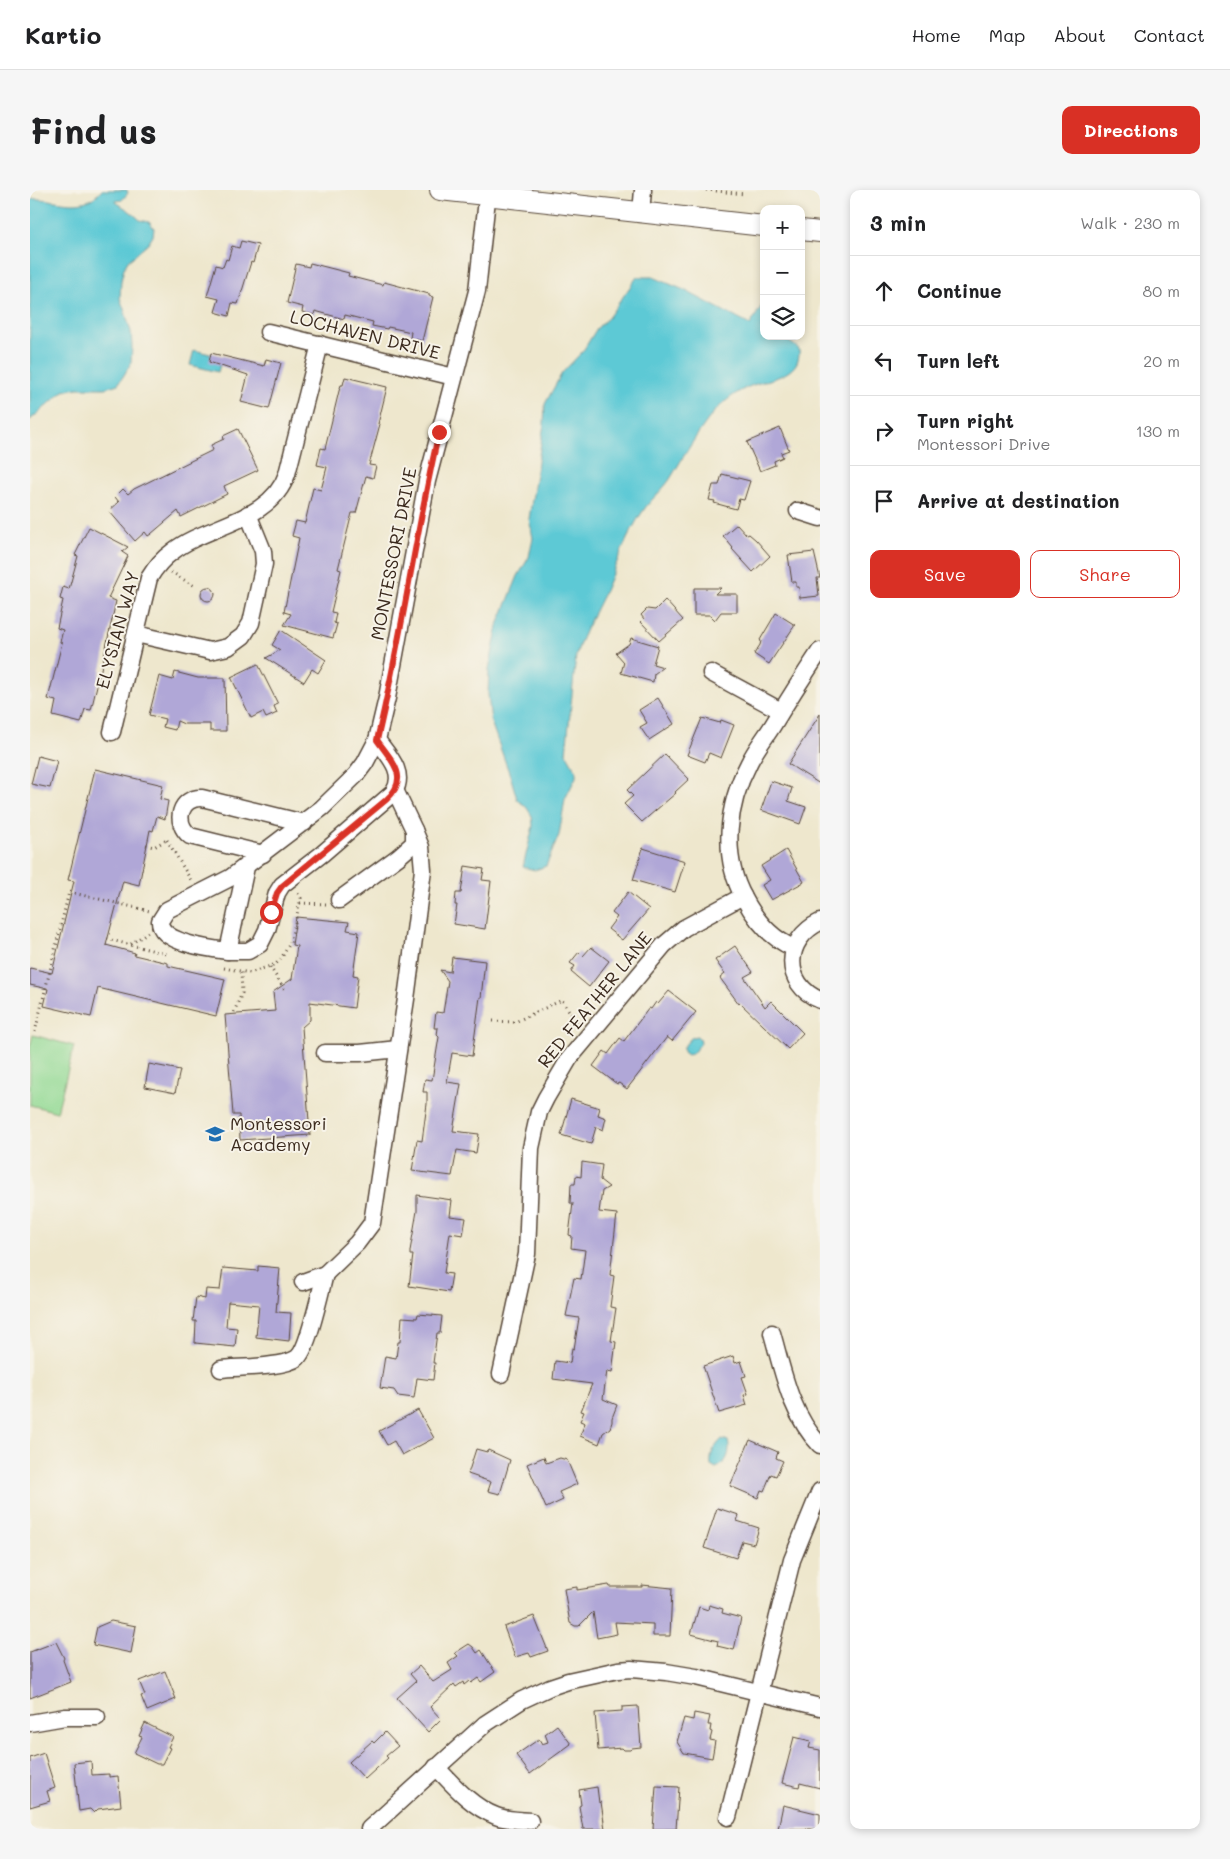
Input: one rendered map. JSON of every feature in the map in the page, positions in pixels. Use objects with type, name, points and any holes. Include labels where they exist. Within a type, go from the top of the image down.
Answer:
[{"type":"main road","points":[[440,190],[488,193],[641,213],[760,226]]},
{"type":"main road","points":[[805,230],[820,232]]},
{"type":"street","points":[[641,213],[643,190]]},
{"type":"street","name":"MONTESSORI DRIVE","points":[[161,919],[171,908],[230,878],[304,823],[352,780],[365,763],[377,740],[387,698],[428,481],[477,291],[488,193]]},
{"type":"street","name":"LOCHAVEN DRIVE","points":[[268,332],[454,377]]},
{"type":"street","name":"ELYSIAN WAY","points":[[112,732],[148,583],[157,566],[170,552],[262,508],[273,498],[286,477],[320,344]]},
{"type":"street","points":[[798,511],[820,518]]},
{"type":"street","points":[[136,634],[210,651],[224,649],[241,638],[251,623],[264,564],[263,551],[248,514]]},
{"type":"street","points":[[794,948],[780,940],[763,925],[743,896],[736,881],[729,854],[730,828],[740,783],[749,762],[820,651]]},
{"type":"street","points":[[711,673],[781,711]]},
{"type":"street","points":[[161,919],[164,933],[176,939],[213,949],[248,951],[260,944],[267,930],[277,893],[282,886],[395,790],[398,772],[377,740]]},
{"type":"street","points":[[303,1282],[325,1274],[357,1243],[372,1223],[423,870],[421,847],[395,790]]},
{"type":"street","points":[[263,854],[194,837],[184,830],[180,816],[182,808],[187,802],[199,797],[304,823]]},
{"type":"street","points":[[339,900],[411,846],[415,838],[414,830]]},
{"type":"street","points":[[228,951],[246,867]]},
{"type":"street","name":"RED FEATHER LANE","points":[[501,1374],[527,1254],[532,1148],[539,1112],[557,1076],[668,940],[684,928],[743,896]]},
{"type":"street","points":[[820,922],[810,926],[803,933],[794,948],[792,964],[798,982],[807,993],[820,1000]]},
{"type":"street","points":[[324,1053],[360,1053],[398,1049]]},
{"type":"street","points":[[221,1369],[271,1365],[287,1362],[298,1357],[306,1345],[325,1274]]},
{"type":"street","points":[[772,1333],[796,1410],[820,1445]]},
{"type":"street","points":[[728,1817],[792,1560],[820,1491]]},
{"type":"street","points":[[369,1829],[473,1734],[508,1708],[534,1694],[568,1681],[618,1670],[646,1670],[689,1675],[820,1706]]},
{"type":"street","points":[[30,1723],[65,1717],[97,1717]]},
{"type":"street","points":[[436,1767],[459,1791],[486,1811],[501,1818],[530,1821]]},
{"type":"path","points":[[706,190],[745,194]]},
{"type":"path","points":[[157,566],[196,587]]},
{"type":"path","points":[[146,845],[154,847],[184,830]]},
{"type":"path","points":[[167,840],[199,893]]},
{"type":"path","points":[[35,1032],[69,892],[161,919]]},
{"type":"path","points":[[300,903],[319,905],[330,904],[339,900]]},
{"type":"path","points":[[130,944],[161,919]]},
{"type":"path","points":[[270,967],[285,990]]},
{"type":"path","points":[[234,1012],[242,993],[241,972]]},
{"type":"path","points":[[493,1021],[515,1022],[562,1000],[587,1037]]},
{"type":"green space","points":[[33,1035],[74,1046],[57,1112],[30,1105],[30,1047]]},
{"type":"water","points":[[102,190],[127,190],[128,193],[122,200],[116,202],[140,220],[149,222],[154,228],[153,236],[148,244],[128,261],[121,281],[120,298],[131,332],[131,363],[118,384],[105,388],[77,388],[64,391],[30,420],[30,199],[77,203],[94,197]]},
{"type":"water","points":[[637,277],[653,277],[684,290],[750,325],[760,309],[760,340],[785,340],[791,343],[799,349],[798,359],[788,372],[740,391],[714,412],[696,436],[670,479],[646,507],[632,529],[582,637],[576,655],[566,753],[576,771],[576,777],[565,799],[559,835],[546,866],[535,870],[523,867],[533,826],[532,816],[527,808],[517,799],[491,722],[488,694],[489,669],[498,625],[518,576],[529,557],[533,538],[529,519],[544,424],[545,404],[562,373],[583,351],[597,328],[608,318]]},
{"type":"water","points":[[194,350],[222,357],[218,372],[190,365]]},
{"type":"water","points":[[697,1036],[701,1043],[692,1054],[687,1055],[683,1052],[683,1047],[692,1037]]},
{"type":"water","points":[[722,1439],[728,1441],[728,1453],[723,1464],[716,1468],[711,1465],[711,1457]]},
{"type":"building","points":[[241,241],[258,245],[238,304],[232,303],[229,316],[215,312],[219,299],[207,296],[216,265],[223,267],[226,259],[228,260],[232,246],[239,248]]},
{"type":"building","points":[[310,263],[349,273],[348,276],[383,285],[384,282],[429,294],[429,296],[433,297],[422,341],[410,338],[411,332],[372,326],[373,322],[345,315],[344,319],[315,311],[314,315],[302,312],[303,307],[287,303],[296,264],[309,267]]},
{"type":"building","points":[[211,353],[264,366],[266,359],[281,363],[269,409],[241,402],[248,375],[209,362]]},
{"type":"building","points":[[345,377],[387,387],[369,465],[376,466],[373,478],[366,476],[356,513],[352,513],[338,569],[341,570],[331,612],[336,613],[334,623],[337,624],[333,638],[284,625],[291,614],[284,612],[299,538],[292,536],[296,521],[305,523],[313,488],[321,490],[327,467],[317,465],[321,448],[325,449],[339,391]]},
{"type":"building","points":[[780,428],[789,450],[781,453],[783,457],[774,461],[775,465],[760,471],[747,442]]},
{"type":"building","points":[[238,429],[258,470],[224,486],[227,494],[181,517],[178,511],[151,534],[148,536],[145,532],[135,541],[109,511],[119,502],[115,497],[123,489],[128,494],[134,489],[213,450],[211,445],[224,439],[223,436]]},
{"type":"building","points":[[722,474],[750,481],[744,500],[739,499],[736,509],[709,500],[713,485],[719,485]]},
{"type":"building","points":[[737,524],[747,535],[749,534],[756,540],[770,556],[753,572],[723,536]]},
{"type":"building","points":[[89,527],[128,547],[122,552],[128,556],[108,598],[116,601],[91,710],[85,709],[81,723],[53,716],[56,701],[48,699],[62,643],[60,642],[63,630],[57,628],[63,600],[60,599],[63,587],[69,589],[78,556],[75,555]]},
{"type":"building","points":[[814,552],[820,578],[817,578],[819,596],[800,598],[799,587],[796,587],[796,582],[792,582],[788,555]]},
{"type":"building","points":[[208,587],[213,589],[215,594],[213,599],[208,601],[203,599],[201,594],[203,589]]},
{"type":"building","points":[[694,588],[721,588],[715,594],[737,594],[737,612],[721,612],[715,620],[710,615],[694,615]]},
{"type":"building","points":[[665,600],[683,620],[659,641],[641,622],[644,619],[641,615],[647,609],[655,610]]},
{"type":"building","points":[[776,613],[795,625],[769,664],[754,654]]},
{"type":"building","points":[[281,630],[326,660],[318,673],[312,669],[304,682],[266,658],[280,650],[272,645]]},
{"type":"building","points":[[631,638],[658,646],[653,664],[663,667],[654,674],[653,682],[621,673],[624,662],[616,653],[629,644]]},
{"type":"building","points":[[258,664],[278,704],[274,706],[277,713],[266,718],[263,712],[251,718],[231,677]]},
{"type":"building","points":[[175,672],[198,678],[225,678],[226,731],[210,731],[210,724],[184,724],[177,721],[175,730],[163,727],[165,719],[149,715],[159,676],[173,680]]},
{"type":"building","points":[[658,698],[674,724],[649,740],[640,727],[647,723],[639,710]]},
{"type":"building","points":[[820,714],[820,784],[788,764]]},
{"type":"building","points":[[702,718],[720,723],[721,720],[734,725],[721,758],[709,753],[705,762],[687,755]]},
{"type":"building","points":[[665,754],[689,779],[676,793],[642,822],[624,804],[633,796],[627,790]]},
{"type":"building","points":[[38,756],[57,761],[50,788],[31,784]]},
{"type":"building","points":[[95,769],[163,785],[160,799],[168,801],[165,819],[157,816],[153,831],[150,830],[139,885],[123,881],[106,945],[135,953],[134,955],[168,963],[168,966],[225,979],[216,1016],[98,988],[91,1017],[44,1006],[48,989],[30,985],[30,968],[52,973],[74,881],[68,880]]},
{"type":"building","points":[[771,781],[792,788],[788,801],[806,807],[800,824],[761,810]]},
{"type":"building","points":[[643,848],[685,861],[675,892],[633,880]]},
{"type":"building","points":[[786,850],[804,882],[771,900],[762,885],[770,880],[761,866]]},
{"type":"building","points":[[465,866],[484,869],[482,880],[491,881],[485,929],[454,924],[457,905],[455,905],[456,893],[461,893]]},
{"type":"building","points":[[628,892],[649,909],[622,940],[608,929],[617,917],[612,913]]},
{"type":"building","points":[[296,917],[349,922],[347,930],[359,932],[353,975],[358,976],[354,1008],[310,1002],[310,1020],[302,1027],[310,1135],[240,1140],[239,1115],[233,1115],[225,1015],[275,1011],[273,992],[292,979],[297,946],[292,945]]},
{"type":"building","points":[[735,946],[753,972],[744,977],[765,1007],[771,1001],[803,1033],[788,1049],[739,1004],[720,978],[725,974],[715,960]]},
{"type":"building","points":[[591,947],[609,961],[589,987],[571,972],[575,966],[570,963],[579,952],[583,956]]},
{"type":"building","points":[[452,957],[485,961],[472,1056],[452,1053],[447,1082],[461,1084],[453,1131],[479,1134],[476,1153],[457,1150],[452,1176],[412,1171],[417,1140],[422,1141],[427,1104],[427,1092],[423,1092],[425,1079],[432,1080],[439,1037],[437,1035],[438,1028],[434,1028],[436,1012],[443,1013],[448,981],[440,970],[450,972]]},
{"type":"building","points":[[669,991],[696,1012],[672,1041],[667,1037],[627,1089],[593,1066],[604,1051],[608,1054],[620,1038],[624,1041],[649,1008],[651,1009],[656,1002],[658,1004]]},
{"type":"building","points":[[149,1064],[180,1070],[175,1093],[145,1087]]},
{"type":"building","points":[[571,1099],[600,1108],[598,1115],[606,1118],[603,1130],[596,1127],[591,1144],[561,1135]]},
{"type":"building","points":[[582,1162],[602,1165],[600,1180],[609,1187],[602,1191],[599,1212],[617,1214],[610,1275],[614,1276],[610,1307],[616,1308],[611,1341],[616,1342],[612,1372],[607,1371],[603,1399],[617,1405],[610,1428],[603,1433],[599,1444],[580,1436],[585,1423],[580,1421],[584,1412],[581,1411],[592,1384],[553,1379],[555,1361],[570,1363],[579,1318],[566,1316],[574,1278],[581,1279],[585,1250],[571,1248],[572,1236],[569,1235],[573,1203],[570,1203],[571,1184],[575,1184],[576,1176],[581,1177]]},
{"type":"building","points":[[417,1195],[452,1200],[450,1216],[466,1218],[463,1235],[450,1233],[444,1273],[452,1274],[449,1292],[409,1286],[413,1255],[410,1255],[410,1251],[417,1211]]},
{"type":"building","points":[[258,1266],[280,1268],[276,1312],[291,1313],[289,1341],[256,1337],[259,1305],[228,1302],[226,1327],[237,1328],[235,1347],[195,1343],[196,1321],[193,1321],[196,1297],[205,1299],[206,1289],[220,1290],[223,1268],[258,1271]]},
{"type":"building","points":[[418,1314],[442,1316],[440,1333],[437,1333],[433,1380],[417,1378],[414,1398],[398,1396],[394,1390],[380,1388],[385,1356],[396,1358],[398,1342],[400,1342],[402,1317],[417,1318]]},
{"type":"building","points":[[733,1356],[735,1363],[741,1361],[746,1376],[742,1377],[748,1394],[744,1395],[747,1405],[719,1413],[703,1366]]},
{"type":"building","points":[[418,1410],[434,1438],[402,1455],[394,1441],[387,1445],[379,1431]]},
{"type":"building","points":[[750,1440],[778,1452],[776,1458],[783,1461],[776,1476],[771,1474],[764,1491],[761,1490],[758,1498],[730,1486]]},
{"type":"building","points":[[476,1449],[487,1452],[488,1450],[510,1460],[500,1494],[488,1491],[491,1482],[468,1474]]},
{"type":"building","points":[[544,1457],[546,1463],[560,1458],[567,1460],[577,1484],[559,1492],[563,1500],[546,1508],[527,1464]]},
{"type":"building","points":[[717,1508],[739,1515],[737,1521],[759,1528],[754,1544],[742,1541],[736,1558],[704,1548]]},
{"type":"building","points":[[609,1585],[610,1587],[642,1587],[642,1585],[672,1588],[670,1636],[653,1636],[653,1624],[615,1622],[617,1634],[597,1638],[593,1612],[579,1626],[570,1623],[564,1589],[577,1587],[577,1590]]},
{"type":"building","points":[[709,1605],[723,1609],[722,1613],[741,1618],[734,1650],[717,1646],[718,1641],[691,1634],[699,1607],[708,1610]]},
{"type":"building","points":[[534,1616],[548,1651],[531,1657],[529,1653],[515,1657],[504,1627]]},
{"type":"building","points":[[111,1621],[136,1626],[131,1653],[93,1645],[97,1627]]},
{"type":"building","points":[[56,1642],[64,1658],[63,1660],[71,1682],[30,1698],[30,1652]]},
{"type":"building","points":[[469,1644],[477,1653],[481,1650],[495,1672],[481,1682],[478,1678],[464,1685],[463,1682],[456,1687],[454,1684],[430,1707],[441,1719],[428,1732],[397,1698],[416,1681],[410,1674],[419,1666],[433,1682],[452,1670],[448,1663],[458,1656],[455,1653]]},
{"type":"building","points":[[165,1671],[176,1699],[147,1711],[141,1696],[145,1695],[139,1681]]},
{"type":"building","points":[[638,1706],[641,1747],[630,1750],[622,1748],[598,1750],[595,1713],[622,1711],[622,1707]]},
{"type":"building","points":[[694,1713],[710,1716],[708,1725],[711,1725],[710,1731],[712,1732],[710,1740],[715,1741],[712,1758],[684,1753],[677,1742],[684,1718],[693,1720]]},
{"type":"building","points":[[145,1723],[173,1737],[162,1764],[157,1764],[134,1753],[142,1737],[139,1736]]},
{"type":"building","points":[[557,1725],[571,1744],[530,1774],[516,1755],[539,1739],[542,1744],[548,1742],[545,1734]]},
{"type":"building","points":[[385,1732],[398,1746],[365,1779],[349,1762]]},
{"type":"building","points":[[794,1737],[811,1741],[809,1748],[820,1750],[820,1788],[800,1783],[799,1787],[782,1783]]},
{"type":"building","points":[[44,1753],[55,1788],[47,1791],[50,1801],[30,1807],[30,1758]]},
{"type":"building","points":[[91,1761],[92,1775],[109,1774],[109,1777],[118,1776],[121,1806],[98,1809],[94,1813],[90,1809],[79,1811],[74,1763]]},
{"type":"building","points":[[656,1786],[679,1787],[676,1829],[653,1829]]},
{"type":"building","points":[[597,1787],[605,1829],[583,1829],[579,1806],[581,1805],[579,1790]]},
{"type":"building","points":[[783,1805],[820,1814],[820,1829],[778,1829]]},
{"type":"place","name":"Montessori Academy","points":[[215,1134]]},
{"type":"route","points":[[271,912],[277,893],[282,886],[386,800],[397,787],[397,770],[377,740],[387,698],[439,432]]}]
